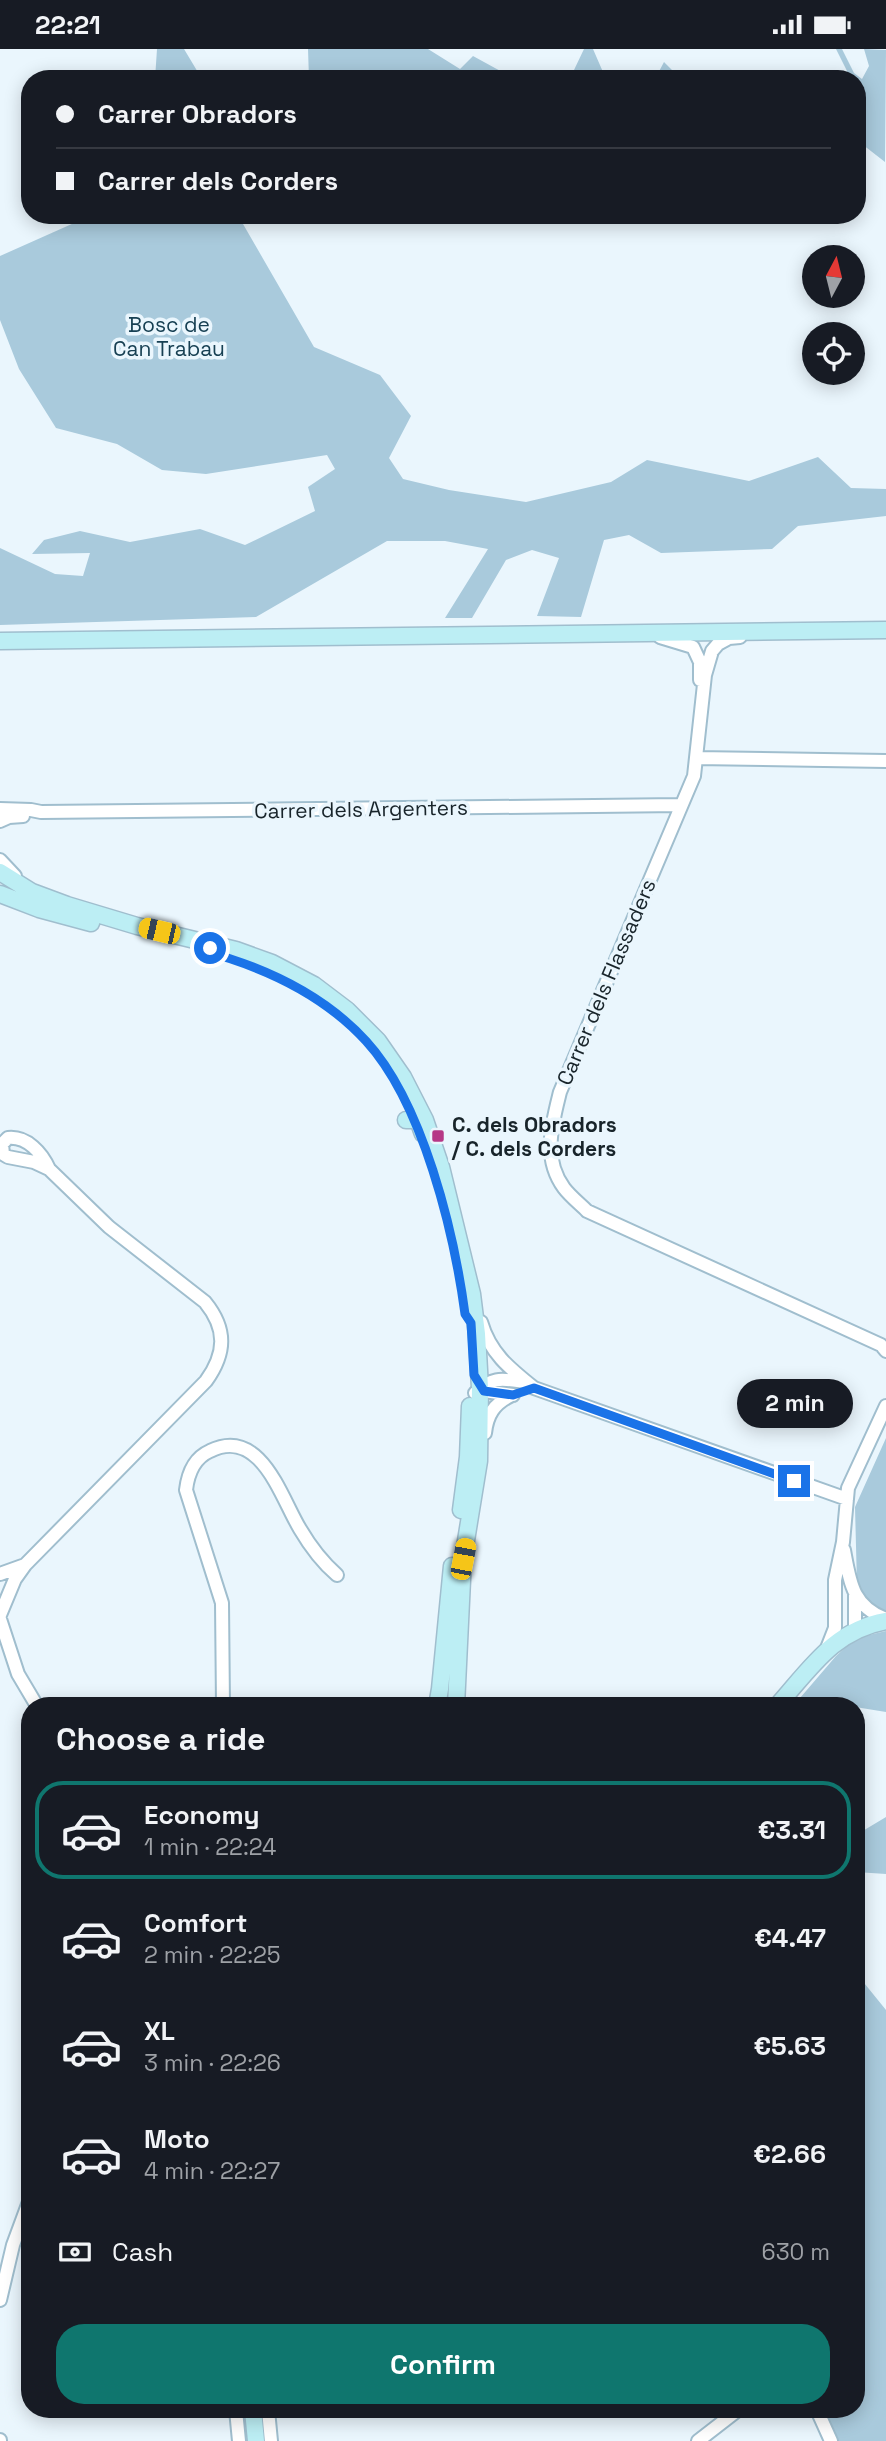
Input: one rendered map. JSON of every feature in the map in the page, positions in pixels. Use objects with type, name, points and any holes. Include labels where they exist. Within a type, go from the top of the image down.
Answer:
[{"type":"street","points":[[0,641],[886,630]]},
{"type":"street","name":"Carrer dels Flassaders","points":[[791,631],[729,638],[712,651],[705,675],[694,776],[560,1092],[550,1133],[552,1164],[564,1188],[587,1211],[881,1345],[886,1351]]},
{"type":"street","name":"Carrer dels Flassaders","points":[[628,633],[667,638],[693,647],[700,662],[701,712]]},
{"type":"street","points":[[696,758],[886,761]]},
{"type":"street","name":"Carrer dels Argenters","points":[[0,809],[41,812],[680,805]]},
{"type":"street","name":"Carrer dels Argenters","points":[[0,821],[41,812]]},
{"type":"street","points":[[0,860],[20,885]]},
{"type":"street","points":[[0,872],[43,897],[117,925],[268,972],[292,983],[315,999],[366,1041],[385,1067],[411,1112],[439,1180],[455,1238],[461,1244]]},
{"type":"street","points":[[0,894],[39,909],[230,949],[272,963],[314,985],[361,1025],[378,1041],[402,1077],[425,1120],[441,1167],[484,1334],[498,1357],[530,1385]]},
{"type":"street","points":[[200,950],[230,949]]},
{"type":"street","points":[[230,949],[246,958],[245,963]]},
{"type":"street","points":[[268,972],[278,971],[290,977],[297,976]]},
{"type":"street","points":[[297,976],[299,982],[311,990],[315,999]]},
{"type":"street","points":[[315,999],[330,1002],[361,1025],[401,1081],[444,1215],[465,1314],[470,1389],[465,1483],[458,1558],[438,1697]]},
{"type":"street","points":[[32,1697],[18,1674],[0,1617],[15,1579],[25,1565],[206,1381],[219,1359],[223,1345],[214,1313],[205,1302],[109,1227],[49,1169]]},
{"type":"street","points":[[472,1294],[480,1386],[479,1461]]},
{"type":"street","points":[[465,1314],[471,1323],[474,1375],[480,1386],[484,1391],[513,1395]]},
{"type":"street","points":[[465,1483],[471,1469],[475,1394],[487,1381],[502,1379],[530,1385],[847,1499]]},
{"type":"street","points":[[456,1697],[458,1558],[486,1419],[498,1402],[530,1385]]},
{"type":"street","points":[[825,1651],[835,1628],[835,1580],[843,1542],[848,1488],[886,1406]]},
{"type":"street","points":[[223,1697],[222,1603],[186,1490],[187,1478],[194,1464],[204,1454],[222,1447],[230,1446],[253,1453],[270,1470],[307,1540],[337,1575]]},
{"type":"street","points":[[843,1542],[857,1606],[856,1630]]},
{"type":"street","points":[[0,1574],[25,1565]]},
{"type":"street","points":[[854,1594],[863,1606],[886,1620]]},
{"type":"street","points":[[836,1608],[856,1630]]},
{"type":"street","points":[[785,1697],[838,1640],[856,1630],[886,1620]]},
{"type":"street","points":[[0,2300],[21,2223]]},
{"type":"street","points":[[237,2418],[239,2441]]},
{"type":"street","points":[[254,2418],[256,2441]]},
{"type":"street","points":[[269,2418],[271,2441]]},
{"type":"street","points":[[698,2441],[728,2418]]},
{"type":"street","points":[[821,2418],[831,2441]]},
{"type":"green space","points":[[157,49],[184,49],[197,70],[156,70]]},
{"type":"green space","points":[[308,49],[428,49],[460,69],[473,56],[499,70],[309,70]]},
{"type":"green space","points":[[584,49],[593,49],[602,70],[574,70]]},
{"type":"green space","points":[[836,49],[842,49],[852,70],[846,70]]},
{"type":"green space","points":[[864,49],[886,50],[885,162],[866,147],[866,72],[869,66]]},
{"type":"green space","points":[[664,62],[672,70],[660,70]]},
{"type":"green space","name":"Bosc de Can Trabau","points":[[72,224],[243,224],[314,347],[380,375],[411,416],[389,458],[403,479],[449,490],[526,502],[611,482],[647,460],[749,481],[818,457],[851,488],[886,489],[886,516],[798,526],[772,549],[661,553],[629,535],[604,540],[581,617],[537,616],[559,558],[532,550],[506,560],[472,618],[445,618],[488,549],[445,541],[387,541],[256,617],[0,625],[0,548],[55,574],[83,576],[90,553],[32,554],[44,540],[80,531],[130,542],[200,529],[245,545],[315,511],[308,487],[335,469],[327,455],[206,474],[162,470],[117,444],[56,428],[19,369],[0,320],[0,256]]},
{"type":"green space","points":[[886,1438],[886,1612],[866,1600],[857,1585],[855,1507]]},
{"type":"green space","points":[[886,1631],[886,1712],[865,1709],[865,1697],[801,1697],[836,1656],[856,1638]]},
{"type":"green space","points":[[886,1817],[886,1874],[865,1873],[865,1830]]},
{"type":"green space","points":[[865,1984],[886,2010],[886,2441],[823,2441],[816,2418],[865,2418]]},
{"type":"place","name":"C. dels Obradors / C. dels Corders","points":[[438,1136]]},
{"type":"route","points":[[210,948],[200,950],[268,972],[312,996],[366,1041],[385,1067],[417,1129],[427,1156],[452,1246],[465,1314],[471,1323],[474,1375],[484,1391],[513,1395],[534,1388],[794,1481]]}]
